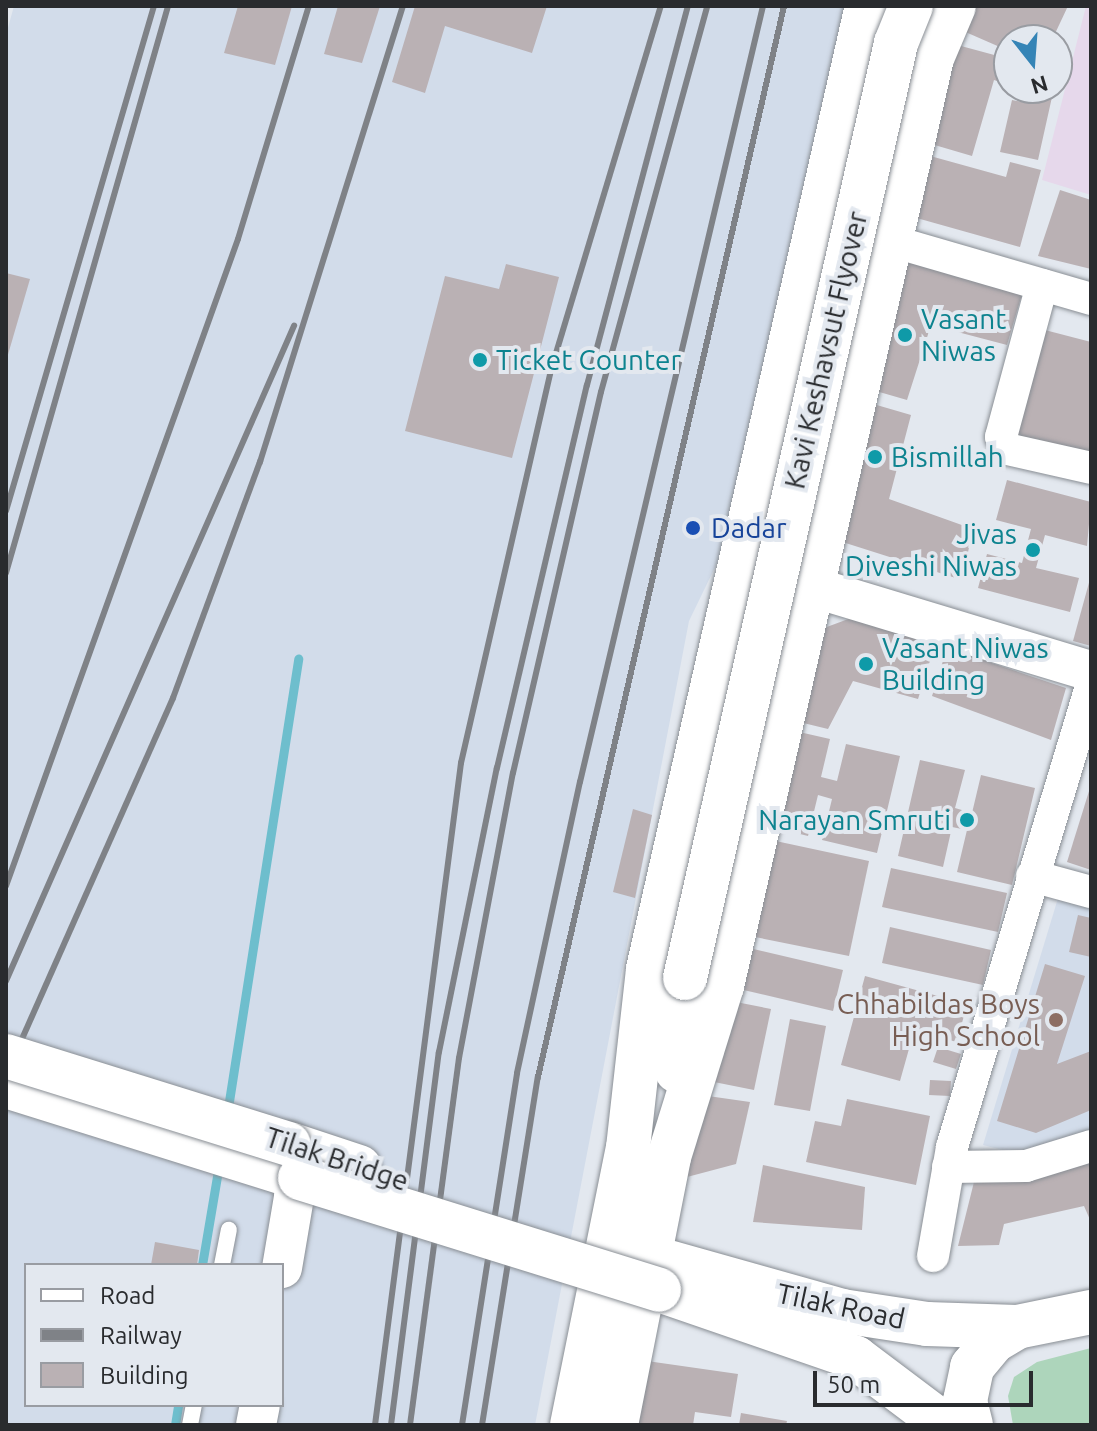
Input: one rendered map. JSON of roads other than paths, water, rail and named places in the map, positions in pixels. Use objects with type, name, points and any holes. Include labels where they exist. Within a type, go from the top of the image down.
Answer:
[{"type":"main road","points":[[616,1425],[649,1152],[648,969],[802,307],[816,218],[867,6]]},
{"type":"main road","name":"Kavi Keshavsut Flyover","points":[[649,1152],[685,978],[896,43],[911,6]]},
{"type":"main road","points":[[572,1425],[649,1152],[722,986],[932,58],[954,6]]},
{"type":"main road","name":"Tilak Bridge","points":[[6,1056],[305,1165]]},
{"type":"main road","name":"Tilak Bridge","points":[[6,1086],[305,1165],[664,1276]]},
{"type":"main road","name":"Tilak Road","points":[[664,1276],[842,1311],[927,1324],[1017,1327]]},
{"type":"main road","name":"Tilak Road","points":[[664,1276],[856,1358],[945,1425]]},
{"type":"main road","points":[[971,1425],[965,1401],[972,1367],[994,1341],[1017,1327],[1091,1312]]},
{"type":"street","points":[[816,218],[1091,299]]},
{"type":"street","points":[[1042,285],[1001,437],[1007,449],[1091,468]]},
{"type":"street","points":[[812,587],[1091,671]]},
{"type":"street","points":[[933,1256],[948,1167],[1032,876],[1091,686]]},
{"type":"street","points":[[1032,876],[1091,892]]},
{"type":"street","points":[[948,1167],[1026,1166],[1091,1146]]},
{"type":"street","points":[[283,1263],[305,1165]]},
{"type":"lane","points":[[222,1263],[229,1230]]},
{"type":"waterway","points":[[227,1114],[298,659]]},
{"type":"waterway","points":[[202,1263],[219,1164]]},
{"type":"waterway","points":[[175,1425],[178,1407]]},
{"type":"railway","points":[[6,511],[154,6]]},
{"type":"railway","points":[[6,573],[168,6]]},
{"type":"railway","points":[[6,886],[238,239],[309,6]]},
{"type":"railway","points":[[6,1075],[173,698],[260,462],[403,6]]},
{"type":"railway","points":[[375,1425],[461,763],[550,373],[661,6]]},
{"type":"railway","points":[[391,1425],[439,1052],[497,768],[587,385],[688,6]]},
{"type":"railway","points":[[410,1425],[459,1058],[513,773],[601,392],[707,6]]},
{"type":"railway","points":[[462,1425],[517,1073],[580,782],[763,6]]},
{"type":"railway","points":[[482,1425],[538,1077],[784,6]]},
{"type":"railway","points":[[6,981],[294,326]]},
{"type":"place","name":"Vasant Niwas","points":[[905,335]]},
{"type":"place","name":"Ticket Counter","points":[[480,360]]},
{"type":"place","name":"Bismillah","points":[[875,457]]},
{"type":"place","name":"Dadar","points":[[693,528]]},
{"type":"place","name":"Jivas Diveshi Niwas","points":[[1033,550]]},
{"type":"place","name":"Vasant Niwas Building","points":[[866,664]]},
{"type":"place","name":"Narayan Smruti","points":[[967,820]]},
{"type":"place","name":"Chhabildas Boys High School","points":[[1056,1020]]}]
